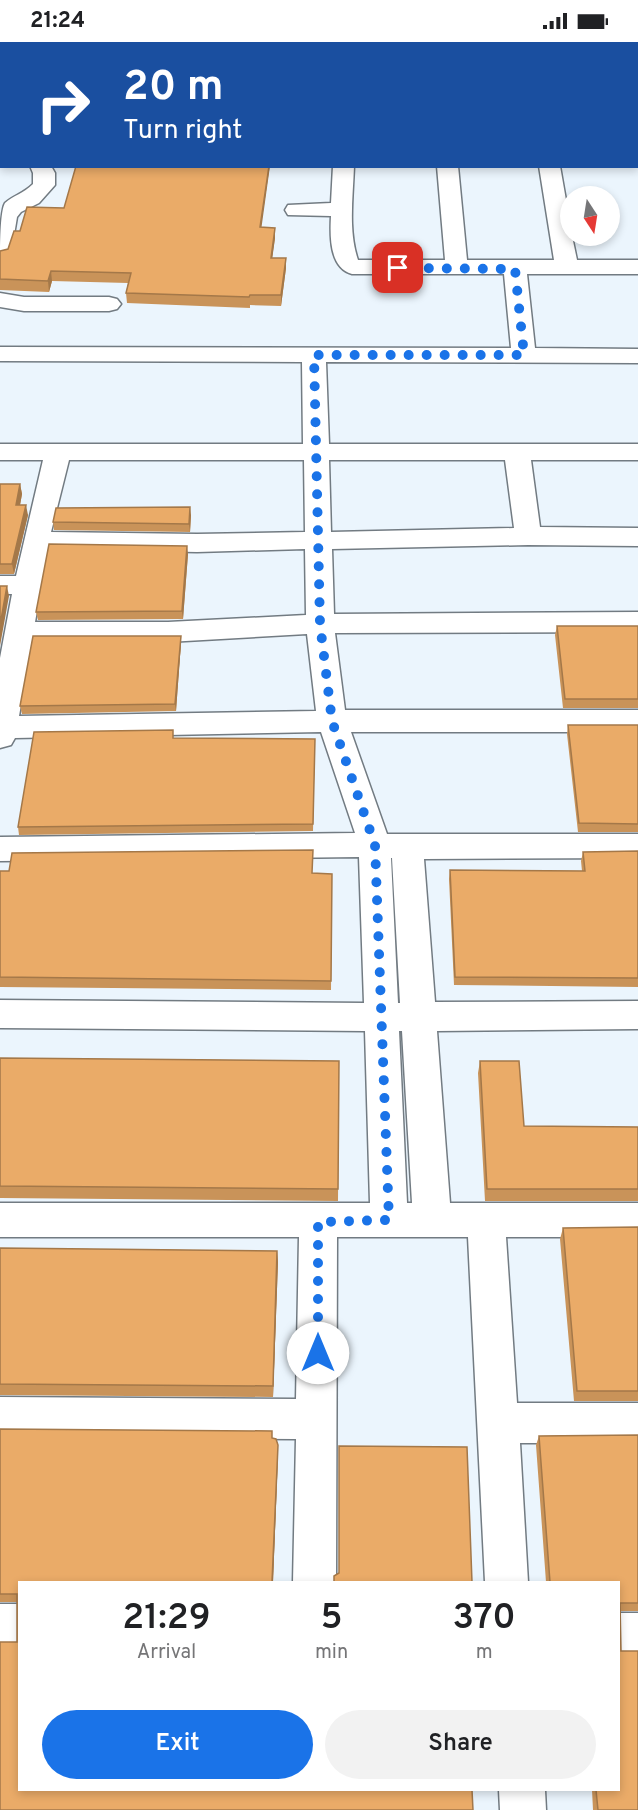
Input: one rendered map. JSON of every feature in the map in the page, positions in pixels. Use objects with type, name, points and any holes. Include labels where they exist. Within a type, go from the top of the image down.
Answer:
[{"type":"street","points":[[0,253],[6,217],[13,207],[31,198],[44,184],[44,173],[41,168]]},
{"type":"street","points":[[344,168],[342,209],[344,255],[347,264],[352,267],[515,269],[638,267]]},
{"type":"street","points":[[447,168],[457,268]]},
{"type":"street","points":[[549,168],[567,268]]},
{"type":"street","points":[[296,210],[342,209]]},
{"type":"street","points":[[515,269],[524,355]]},
{"type":"street","points":[[0,300],[24,304],[109,304]]},
{"type":"street","points":[[0,354],[638,356]]},
{"type":"street","points":[[314,355],[315,452],[320,539],[320,624],[332,721],[391,846],[419,1016],[432,1220]]},
{"type":"street","points":[[1,452],[638,452]]},
{"type":"street","points":[[58,452],[36,540],[1,732],[332,721],[638,721]]},
{"type":"street","points":[[517,452],[528,536]]},
{"type":"street","points":[[36,540],[197,543],[528,536],[638,537]]},
{"type":"street","points":[[0,585],[29,585]]},
{"type":"street","points":[[19,631],[168,632],[320,624],[638,622]]},
{"type":"street","points":[[389,1220],[381,1017],[391,846]]},
{"type":"street","points":[[0,849],[638,846]]},
{"type":"street","points":[[0,1014],[381,1017],[638,1016]]},
{"type":"street","points":[[0,1220],[318,1222],[638,1220]]},
{"type":"street","points":[[486,1220],[507,1581]]},
{"type":"street","points":[[315,1581],[318,1222]]},
{"type":"street","points":[[0,1417],[317,1419]]},
{"type":"street","points":[[497,1423],[638,1423]]},
{"type":"street","points":[[0,1626],[18,1626]]},
{"type":"street","points":[[620,1635],[638,1635]]},
{"type":"street","points":[[522,1791],[523,1810]]},
{"type":"building","points":[[75,168],[269,168],[260,227],[275,228],[271,258],[286,258],[281,295],[250,295],[249,297],[126,293],[131,273],[51,271],[48,281],[0,279],[0,251],[8,249],[14,231],[20,231],[27,207],[64,208]]},
{"type":"building","points":[[0,484],[20,484],[16,505],[26,505],[12,564],[0,564]]},
{"type":"building","points":[[190,507],[189,524],[53,522],[56,508]]},
{"type":"building","points":[[49,544],[187,546],[182,611],[36,612]]},
{"type":"building","points":[[0,586],[7,586],[0,625]]},
{"type":"building","points":[[557,626],[638,626],[638,699],[565,699]]},
{"type":"building","points":[[33,636],[181,636],[175,704],[20,706]]},
{"type":"building","points":[[568,725],[638,725],[638,824],[579,823]]},
{"type":"building","points":[[173,730],[173,738],[315,739],[313,824],[18,827],[34,732]]},
{"type":"building","points":[[313,850],[312,873],[332,874],[331,981],[0,977],[0,871],[9,871],[12,853]]},
{"type":"building","points":[[638,851],[638,978],[455,977],[450,870],[585,871],[583,852]]},
{"type":"building","points":[[0,1058],[339,1061],[338,1189],[0,1186]]},
{"type":"building","points":[[480,1061],[519,1061],[524,1126],[638,1127],[638,1189],[487,1189]]},
{"type":"building","points":[[638,1227],[638,1391],[577,1391],[563,1228]]},
{"type":"building","points":[[0,1248],[277,1251],[273,1386],[0,1384]]},
{"type":"building","points":[[0,1429],[272,1431],[272,1438],[276,1439],[278,1445],[272,1581],[18,1581],[18,1791],[472,1791],[473,1810],[0,1810],[0,1642],[17,1642],[17,1594],[0,1594]]},
{"type":"building","points":[[638,1435],[638,1603],[620,1603],[620,1581],[550,1581],[539,1436]]},
{"type":"building","points":[[339,1446],[467,1447],[472,1581],[334,1581],[334,1576],[339,1573]]},
{"type":"building","points":[[620,1603],[621,1651],[638,1651],[638,1810],[598,1810],[596,1791],[620,1791]]},
{"type":"route","points":[[318,1353],[318,1222],[389,1220],[375,845],[332,721],[320,624],[320,539],[315,452],[314,355],[524,355],[515,269],[398,268]]}]
